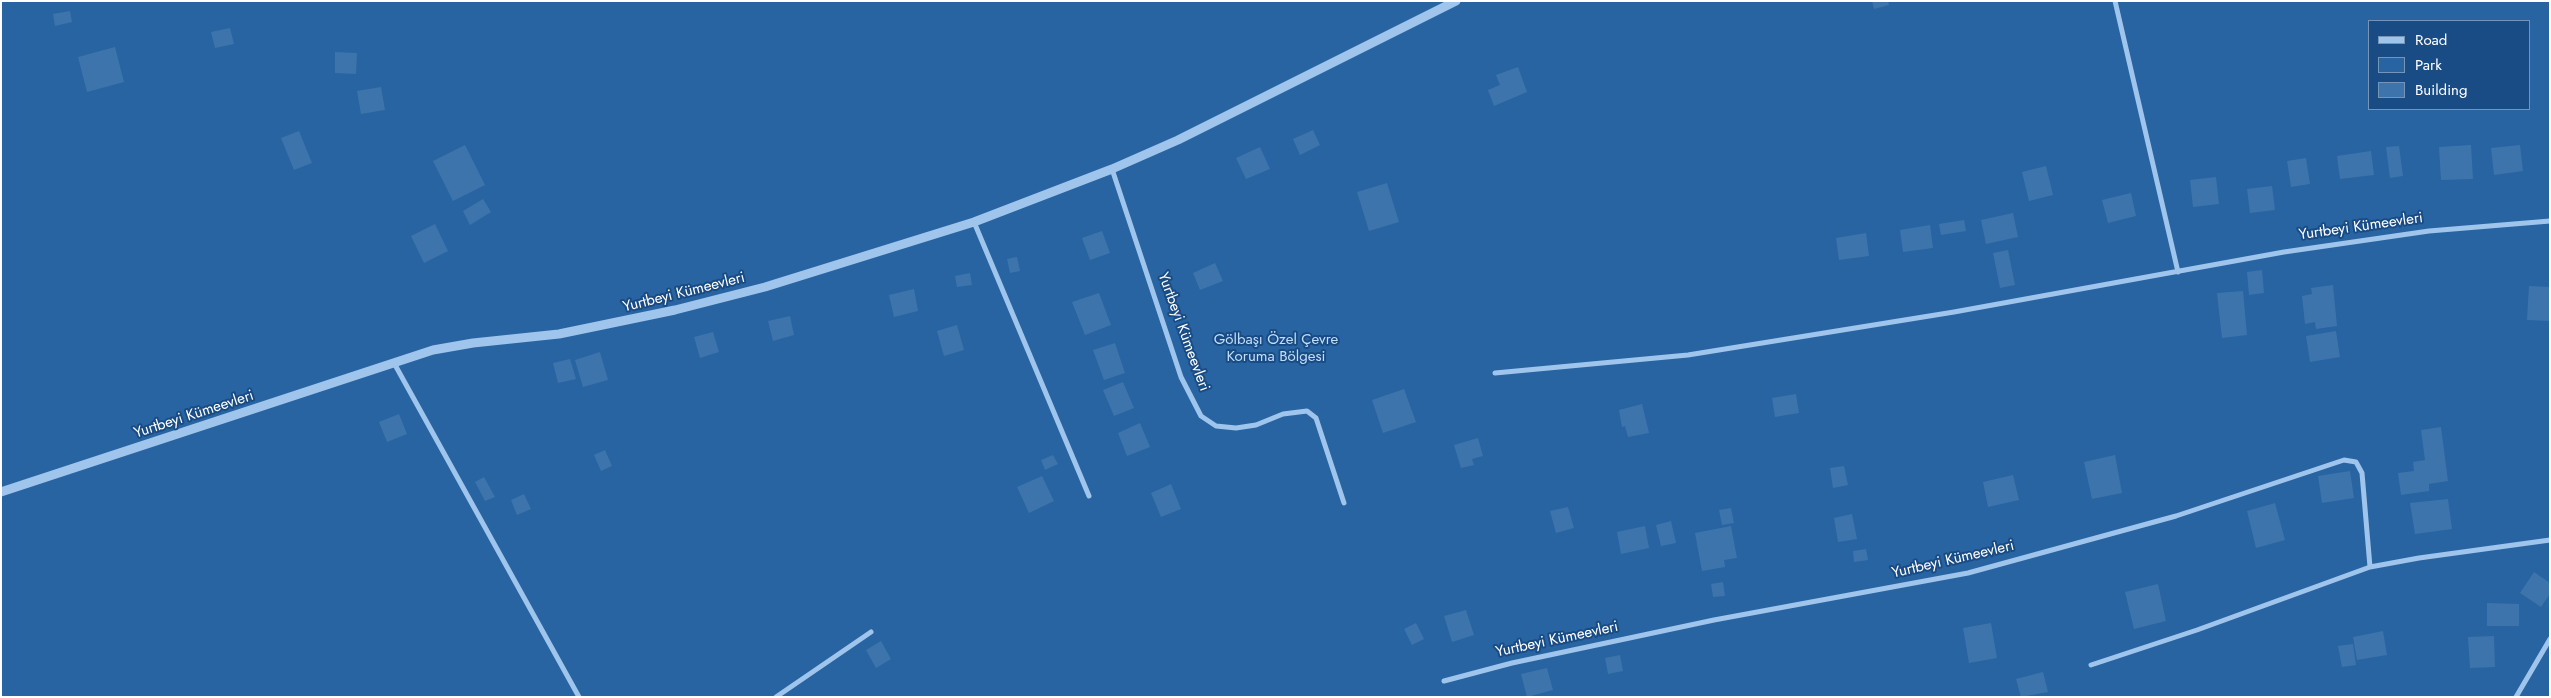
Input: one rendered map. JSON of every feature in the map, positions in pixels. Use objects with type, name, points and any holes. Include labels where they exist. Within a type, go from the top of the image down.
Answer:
[{"type":"street","name":"Yurtbeyi Kümeevleri","points":[[1,492],[275,403],[394,361],[453,346],[560,334],[675,310],[765,287],[974,222],[1112,169],[1205,128],[1456,1]]},
{"type":"street","points":[[2115,1],[2178,272]]},
{"type":"street","name":"Yurtbeyi Kümeevleri","points":[[1112,169],[1181,377],[1201,416],[1216,426],[1236,428],[1256,425],[1283,414],[1307,411],[1316,418],[1344,503]]},
{"type":"street","name":"Yurtbeyi Kümeevleri","points":[[1495,373],[1697,354],[1954,312],[2284,252],[2429,231],[2550,221]]},
{"type":"street","points":[[974,222],[1089,496]]},
{"type":"street","points":[[394,361],[579,697]]},
{"type":"street","name":"Yurtbeyi Kümeevleri","points":[[1444,680],[1512,663],[1714,620],[1968,572],[2176,516],[2344,460],[2356,462],[2362,472],[2370,567]]},
{"type":"street","points":[[2092,664],[2197,630],[2370,567],[2419,558],[2550,540]]},
{"type":"street","points":[[776,697],[871,632]]},
{"type":"street","points":[[2516,697],[2550,639]]},
{"type":"green space","name":"Gölbaşı Özel Çevre Koruma Bölgesi","points":[[1,1],[2550,1],[2550,697],[1,697]]},
{"type":"building","points":[[1872,1],[1888,1],[1889,5],[1874,9]]},
{"type":"building","points":[[70,11],[72,22],[55,26],[53,14]]},
{"type":"building","points":[[230,28],[234,44],[215,48],[211,32]]},
{"type":"building","points":[[115,47],[124,82],[87,92],[78,57]]},
{"type":"building","points":[[335,52],[357,53],[356,74],[335,73]]},
{"type":"building","points":[[1518,67],[1527,92],[1494,106],[1488,90],[1500,85],[1496,75]]},
{"type":"building","points":[[381,87],[385,110],[361,114],[357,91]]},
{"type":"building","points":[[1313,130],[1320,145],[1300,155],[1293,139]]},
{"type":"building","points":[[299,131],[312,163],[294,170],[281,138]]},
{"type":"building","points":[[465,145],[485,185],[453,201],[433,161]]},
{"type":"building","points":[[2471,145],[2473,179],[2441,180],[2439,147]]},
{"type":"building","points":[[2520,145],[2523,171],[2494,175],[2491,148]]},
{"type":"building","points":[[2399,146],[2403,176],[2390,178],[2386,147]]},
{"type":"building","points":[[1260,147],[1270,169],[1246,179],[1236,158]]},
{"type":"building","points":[[2371,151],[2374,175],[2340,179],[2337,156]]},
{"type":"building","points":[[2306,158],[2310,184],[2291,187],[2287,161]]},
{"type":"building","points":[[2046,166],[2053,195],[2029,201],[2022,172]]},
{"type":"building","points":[[2216,177],[2219,204],[2193,207],[2190,180]]},
{"type":"building","points":[[1387,183],[1399,222],[1369,231],[1357,192]]},
{"type":"building","points":[[2272,186],[2275,210],[2250,213],[2247,189]]},
{"type":"building","points":[[2131,193],[2136,216],[2108,223],[2102,200]]},
{"type":"building","points":[[483,199],[491,212],[470,225],[463,211]]},
{"type":"building","points":[[2013,213],[2018,237],[1986,244],[1981,220]]},
{"type":"building","points":[[1964,220],[1966,231],[1941,235],[1939,224]]},
{"type":"building","points":[[435,224],[448,251],[424,263],[411,236]]},
{"type":"building","points":[[1930,225],[1933,248],[1903,252],[1900,230]]},
{"type":"building","points":[[1102,231],[1110,253],[1090,260],[1082,238]]},
{"type":"building","points":[[1866,233],[1869,256],[1839,260],[1836,238]]},
{"type":"building","points":[[2008,250],[2015,285],[2000,288],[1993,253]]},
{"type":"building","points":[[1017,257],[1020,271],[1010,273],[1007,259]]},
{"type":"building","points":[[1215,263],[1223,281],[1200,290],[1193,273]]},
{"type":"building","points":[[2262,270],[2264,293],[2249,295],[2247,272]]},
{"type":"building","points":[[970,273],[972,285],[957,287],[955,276]]},
{"type":"building","points":[[2333,285],[2337,326],[2316,329],[2315,322],[2305,324],[2302,296],[2312,294],[2311,288]]},
{"type":"building","points":[[2529,286],[2550,287],[2550,321],[2527,320]]},
{"type":"building","points":[[914,289],[918,311],[894,317],[889,295]]},
{"type":"building","points":[[2243,291],[2247,335],[2222,338],[2217,293]]},
{"type":"building","points":[[1099,293],[1111,325],[1085,335],[1072,302]]},
{"type":"building","points":[[790,316],[794,335],[773,341],[768,321]]},
{"type":"building","points":[[957,325],[964,350],[944,356],[937,331]]},
{"type":"building","points":[[2336,331],[2340,357],[2310,362],[2306,336]]},
{"type":"building","points":[[713,332],[719,352],[700,358],[694,337]]},
{"type":"building","points":[[1115,343],[1125,373],[1104,380],[1093,350]]},
{"type":"building","points":[[600,352],[608,380],[583,387],[575,360]]},
{"type":"building","points":[[570,359],[576,379],[558,383],[553,363]]},
{"type":"building","points":[[1123,382],[1134,408],[1114,416],[1103,390]]},
{"type":"building","points":[[1404,389],[1416,422],[1383,433],[1372,400]]},
{"type":"building","points":[[1796,394],[1799,413],[1775,417],[1772,398]]},
{"type":"building","points":[[1642,404],[1649,433],[1628,437],[1625,426],[1622,427],[1619,410]]},
{"type":"building","points":[[399,414],[407,434],[387,442],[379,422]]},
{"type":"building","points":[[1140,423],[1150,447],[1127,456],[1118,433]]},
{"type":"building","points":[[2441,427],[2448,481],[2429,484],[2429,491],[2401,495],[2398,473],[2414,471],[2413,462],[2425,460],[2421,430]]},
{"type":"building","points":[[1478,438],[1483,456],[1472,459],[1474,465],[1461,468],[1454,445]]},
{"type":"building","points":[[605,450],[612,466],[601,471],[594,455]]},
{"type":"building","points":[[1053,455],[1058,464],[1045,470],[1041,460]]},
{"type":"building","points":[[2115,455],[2122,493],[2092,499],[2084,462]]},
{"type":"building","points":[[1844,466],[1848,485],[1833,488],[1830,468]]},
{"type":"building","points":[[2350,471],[2354,498],[2322,503],[2318,476]]},
{"type":"building","points":[[2013,475],[2019,500],[1988,507],[1983,482]]},
{"type":"building","points":[[1042,476],[1054,501],[1029,513],[1017,487]]},
{"type":"building","points":[[484,477],[495,497],[485,501],[475,482]]},
{"type":"building","points":[[1171,484],[1181,509],[1161,517],[1151,493]]},
{"type":"building","points":[[524,494],[531,509],[517,515],[511,500]]},
{"type":"building","points":[[2448,499],[2452,529],[2415,534],[2410,503]]},
{"type":"building","points":[[2275,503],[2285,540],[2256,548],[2247,511]]},
{"type":"building","points":[[1568,507],[1574,528],[1556,533],[1550,511]]},
{"type":"building","points":[[1731,508],[1734,523],[1722,525],[1719,510]]},
{"type":"building","points":[[1852,514],[1857,539],[1838,542],[1834,518]]},
{"type":"building","points":[[1671,521],[1676,543],[1661,546],[1656,525]]},
{"type":"building","points":[[1645,526],[1649,548],[1621,554],[1617,532]]},
{"type":"building","points":[[1731,526],[1737,558],[1724,560],[1725,567],[1702,571],[1695,533]]},
{"type":"building","points":[[1866,549],[1868,560],[1854,562],[1853,551]]},
{"type":"building","points":[[2534,572],[2550,583],[2550,594],[2541,607],[2520,593]]},
{"type":"building","points":[[1723,582],[1725,596],[1713,597],[1711,584]]},
{"type":"building","points":[[2158,584],[2166,621],[2134,629],[2125,592]]},
{"type":"building","points":[[2487,603],[2519,604],[2519,626],[2487,626]]},
{"type":"building","points":[[1466,610],[1474,635],[1452,642],[1444,616]]},
{"type":"building","points":[[1416,623],[1424,639],[1412,645],[1404,629]]},
{"type":"building","points":[[1991,623],[1997,658],[1969,663],[1963,628]]},
{"type":"building","points":[[2383,631],[2387,655],[2357,660],[2353,637]]},
{"type":"building","points":[[2494,636],[2495,667],[2470,668],[2468,637]]},
{"type":"building","points":[[881,641],[891,659],[876,668],[866,650]]},
{"type":"building","points":[[2353,644],[2356,665],[2342,667],[2338,646]]},
{"type":"building","points":[[1620,655],[1623,671],[1608,674],[1605,658]]},
{"type":"building","points":[[1547,668],[1553,690],[1527,697],[1521,674]]},
{"type":"building","points":[[2043,672],[2048,692],[2021,697],[2016,679]]}]
